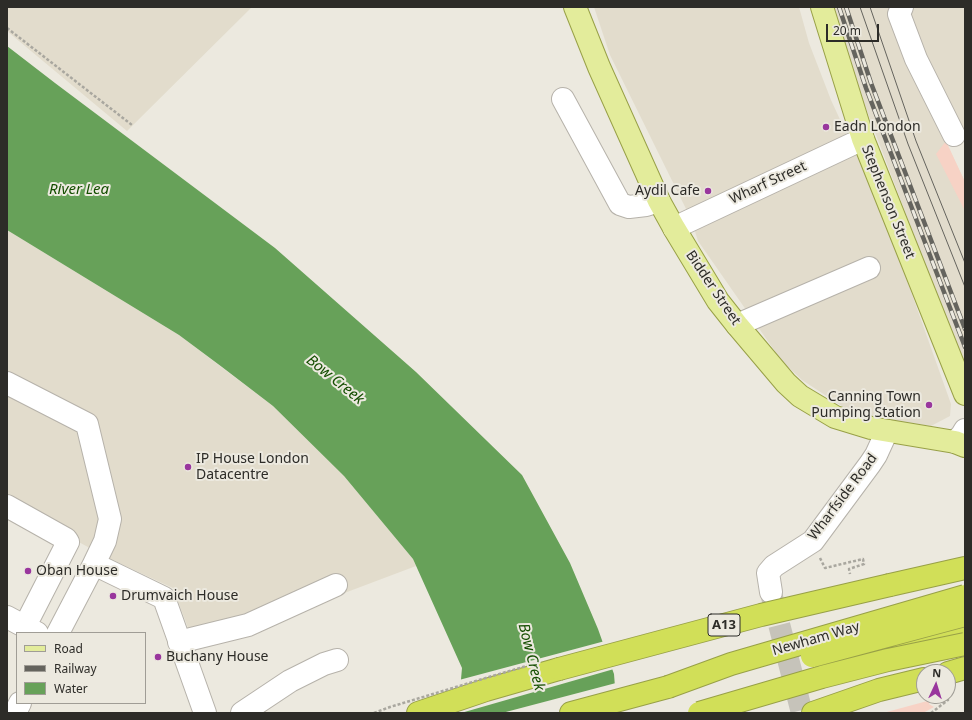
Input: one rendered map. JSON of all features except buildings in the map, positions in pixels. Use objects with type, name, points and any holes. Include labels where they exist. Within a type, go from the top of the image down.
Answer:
[{"type":"highway","name":"A13","points":[[418,713],[486,690],[761,615],[965,568]]},
{"type":"highway","name":"Newham Way","points":[[571,713],[668,687],[731,664],[965,596]]},
{"type":"highway","name":"Newham Way","points":[[668,687],[735,676],[965,615]]},
{"type":"highway","points":[[822,677],[886,649],[965,627]]},
{"type":"highway","points":[[699,713],[822,677],[888,660],[965,644]]},
{"type":"highway","points":[[812,713],[879,690],[916,680]]},
{"type":"main road","name":"Bidder Street","points":[[575,7],[599,67],[659,201],[674,228],[718,301],[736,325],[786,383],[800,396],[835,417],[857,425],[883,440],[962,439]]},
{"type":"main road","name":"Stephenson Street","points":[[822,7],[862,139],[965,394]]},
{"type":"street","points":[[902,7],[899,14],[916,59],[954,135]]},
{"type":"street","points":[[563,99],[620,204],[628,207],[646,205],[659,201]]},
{"type":"street","name":"Wharf Street","points":[[674,228],[862,139]]},
{"type":"street","points":[[736,325],[869,268]]},
{"type":"street","points":[[7,383],[87,424],[110,519],[105,541],[60,628]]},
{"type":"street","name":"Wharfside Road","points":[[771,592],[768,573],[774,566],[813,541],[864,473],[883,440]]},
{"type":"street","points":[[7,506],[66,539],[68,542],[23,625]]},
{"type":"street","points":[[94,564],[164,598],[205,713]]},
{"type":"street","points":[[179,642],[248,625],[336,585]]},
{"type":"street","points":[[242,713],[290,681],[324,664],[337,660]]},
{"type":"street","points":[[7,692],[16,696]]},
{"type":"street","points":[[15,713],[20,704]]},
{"type":"path","points":[[7,28],[132,125]]},
{"type":"path","points":[[813,541],[825,568],[863,559],[864,564],[849,569]]},
{"type":"path","points":[[931,713],[943,704]]},
{"type":"shaded area","points":[[7,7],[252,7],[127,131],[7,31]]},
{"type":"shaded area","points":[[594,7],[799,7],[809,43],[831,100],[883,213],[951,404],[950,416],[931,426],[882,419],[848,410],[802,380],[781,360],[698,241],[691,219],[610,55]]},
{"type":"shaded area","points":[[832,7],[965,7],[965,132],[946,142],[965,182],[965,364],[936,294],[862,98]]},
{"type":"shaded area","points":[[946,141],[965,182],[965,214],[964,209],[936,154]]},
{"type":"shaded area","points":[[7,230],[179,335],[273,406],[344,476],[413,559],[416,566],[196,649],[173,588],[104,556],[7,502]]},
{"type":"shaded area","points":[[916,704],[929,704],[934,707],[923,713],[883,713]]},
{"type":"water","name":"River Lea","points":[[7,46],[275,248],[416,372],[522,475],[570,563],[598,629],[614,674],[617,713],[458,713],[462,668],[413,559],[344,476],[273,406],[179,335],[7,230]]},
{"type":"pier","points":[[605,641],[614,669],[461,713],[456,713],[459,680]]},
{"type":"pier","points":[[616,683],[619,713],[502,713]]},
{"type":"tunnel","points":[[771,593],[802,713]]},
{"type":"tram line","points":[[860,7],[908,144],[965,287]]},
{"type":"tram line","points":[[870,7],[916,141],[965,263]]},
{"type":"railway","points":[[839,7],[866,88],[965,347]]},
{"type":"railway","points":[[846,7],[871,83],[965,329]]},
{"type":"place","name":"Eadn London","points":[[826,127]]},
{"type":"place","name":"Aydil Cafe","points":[[708,191]]},
{"type":"place","name":"Canning Town Pumping Station","points":[[929,405]]},
{"type":"place","name":"IP House London Datacentre","points":[[188,467]]},
{"type":"place","name":"Oban House","points":[[28,571]]},
{"type":"place","name":"Drumvaich House","points":[[113,596]]},
{"type":"place","name":"Buchany House","points":[[158,657]]},
{"type":"water label","name":"Bow Creek","points":[[335,380]]},
{"type":"water label","name":"Bow Creek","points":[[531,657]]}]
